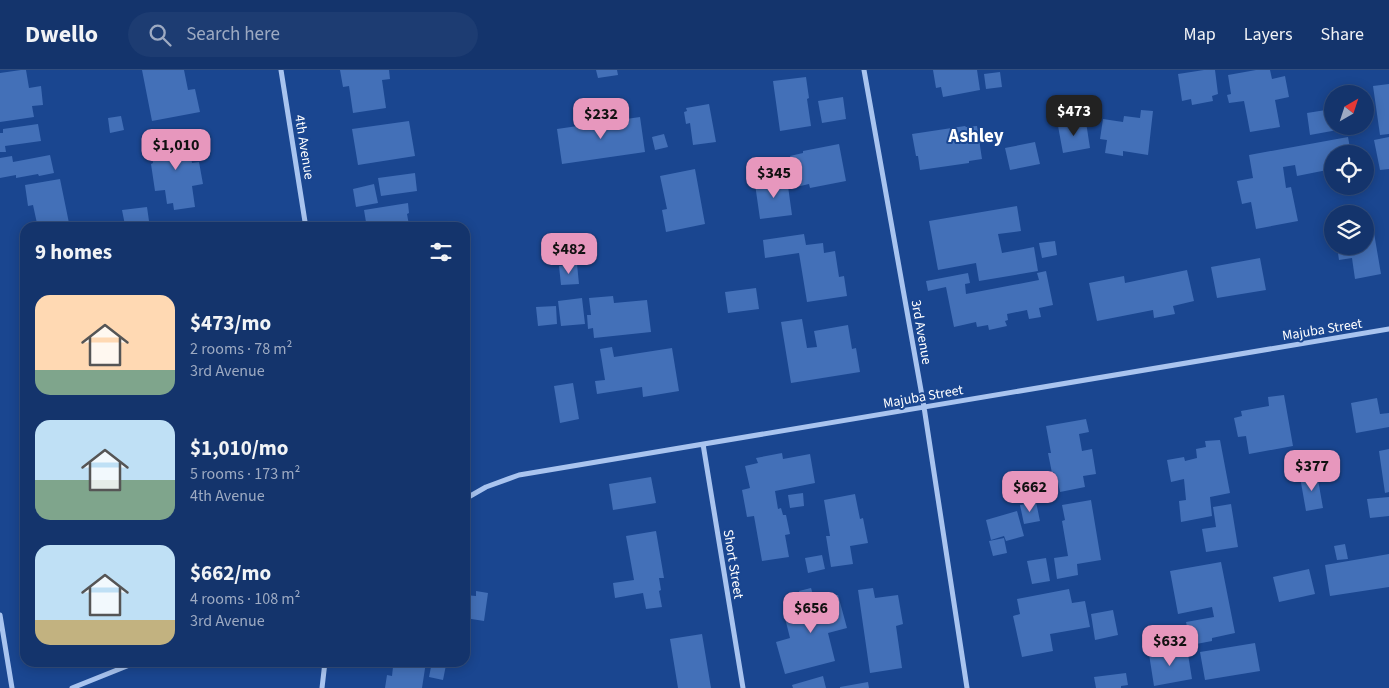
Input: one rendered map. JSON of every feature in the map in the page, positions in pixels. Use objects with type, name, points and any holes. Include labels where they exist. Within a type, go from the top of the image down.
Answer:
[{"type":"street","name":"4th Avenue","points":[[281,70],[305,222]]},
{"type":"street","name":"3rd Avenue","points":[[864,70],[924,407],[967,688]]},
{"type":"street","name":"Majuba Street","points":[[470,496],[486,487],[519,476],[1389,329]]},
{"type":"street","name":"Short Street","points":[[703,444],[743,688]]},
{"type":"street","points":[[0,615],[12,688]]},
{"type":"street","points":[[72,688],[124,667]]},
{"type":"street","points":[[322,688],[324,667]]},
{"type":"building","points":[[26,70],[29,88],[41,86],[43,105],[32,106],[34,117],[0,122],[0,73]]},
{"type":"building","points":[[142,70],[184,70],[188,90],[195,89],[200,112],[152,121]]},
{"type":"building","points":[[340,70],[389,70],[390,79],[382,80],[386,108],[353,113],[349,86],[343,87]]},
{"type":"building","points":[[596,70],[617,70],[618,75],[598,78]]},
{"type":"building","points":[[933,70],[977,70],[980,90],[943,97],[941,87],[936,88]]},
{"type":"building","points":[[1215,70],[1218,94],[1212,96],[1213,101],[1192,105],[1191,99],[1182,101],[1178,74]]},
{"type":"building","points":[[1256,70],[1270,70],[1272,79],[1285,76],[1289,97],[1275,100],[1280,127],[1250,132],[1244,101],[1229,103],[1227,95],[1231,94],[1228,75]]},
{"type":"building","points":[[1000,72],[1002,87],[986,89],[984,74]]},
{"type":"building","points":[[806,77],[811,126],[780,131],[773,81]]},
{"type":"building","points":[[1389,84],[1389,134],[1380,135],[1374,86]]},
{"type":"building","points":[[843,97],[846,119],[822,123],[818,101]]},
{"type":"building","points":[[709,104],[716,142],[693,145],[690,123],[686,124],[684,112],[687,111],[686,108]]},
{"type":"building","points":[[1141,110],[1153,111],[1148,155],[1123,151],[1123,156],[1105,153],[1107,140],[1100,139],[1103,119],[1123,122],[1124,116],[1140,118]]},
{"type":"building","points":[[1324,110],[1324,132],[1310,135],[1307,113]]},
{"type":"building","points":[[121,116],[124,130],[110,133],[108,118]]},
{"type":"building","points":[[640,117],[645,152],[562,164],[557,129]]},
{"type":"building","points":[[409,121],[415,156],[358,165],[352,129]]},
{"type":"building","points":[[1086,122],[1090,148],[1063,153],[1058,126]]},
{"type":"building","points":[[38,124],[41,141],[5,146],[6,152],[0,152],[0,133],[3,133],[3,129]]},
{"type":"building","points":[[977,126],[982,159],[969,161],[969,163],[920,170],[912,134]]},
{"type":"building","points":[[187,133],[192,163],[199,162],[203,184],[192,186],[195,207],[174,210],[173,203],[167,204],[165,190],[155,191],[151,150],[159,149],[157,138]]},
{"type":"building","points":[[664,134],[668,147],[655,150],[652,137]]},
{"type":"building","points":[[1348,137],[1349,145],[1324,145],[1324,171],[1297,176],[1295,165],[1283,167],[1286,188],[1291,187],[1298,221],[1256,229],[1251,202],[1242,204],[1237,181],[1253,178],[1249,155]]},
{"type":"building","points":[[1389,137],[1389,169],[1380,170],[1374,140]]},
{"type":"building","points":[[1035,142],[1040,164],[1010,170],[1005,148]]},
{"type":"building","points":[[839,144],[846,181],[810,188],[809,184],[796,187],[790,156],[803,153],[803,151]]},
{"type":"building","points":[[50,155],[54,173],[39,176],[38,174],[16,178],[16,175],[0,178],[0,158],[12,156],[13,162]]},
{"type":"building","points":[[695,169],[705,224],[666,232],[662,210],[667,209],[660,176]]},
{"type":"building","points":[[415,173],[417,191],[381,196],[378,178]]},
{"type":"building","points":[[60,179],[69,222],[37,222],[33,205],[28,206],[25,185]]},
{"type":"building","points":[[787,179],[792,215],[760,219],[755,184]]},
{"type":"building","points":[[374,184],[378,203],[356,207],[353,189]]},
{"type":"building","points":[[408,203],[408,222],[366,222],[364,210]]},
{"type":"building","points":[[1017,206],[1021,231],[998,234],[1002,253],[1034,247],[1038,271],[979,281],[976,263],[938,270],[929,221]]},
{"type":"building","points":[[147,207],[149,221],[124,222],[122,210]]},
{"type":"building","points":[[1374,233],[1381,274],[1355,279],[1352,258],[1339,260],[1338,255],[1374,255]]},
{"type":"building","points":[[804,234],[806,245],[823,243],[824,253],[835,251],[839,277],[844,276],[847,296],[807,302],[799,253],[765,258],[763,240]]},
{"type":"building","points":[[1055,241],[1057,255],[1042,258],[1039,243]]},
{"type":"building","points":[[1260,258],[1266,290],[1217,298],[1211,267]]},
{"type":"building","points":[[577,264],[579,284],[561,285],[559,266]]},
{"type":"building","points":[[1187,270],[1194,301],[1173,306],[1175,314],[1154,318],[1153,310],[1097,321],[1089,283],[1124,276],[1125,283]]},
{"type":"building","points":[[1046,271],[1053,305],[1039,308],[1041,317],[1029,319],[1027,310],[1007,314],[1008,320],[1005,321],[1007,326],[989,330],[988,325],[977,327],[976,322],[954,327],[946,287],[928,291],[926,281],[968,273],[970,283],[965,284],[966,294],[1039,280],[1037,273]]},
{"type":"building","points":[[756,288],[759,309],[728,313],[725,292]]},
{"type":"building","points":[[613,296],[614,303],[647,300],[651,332],[594,338],[593,328],[588,329],[587,315],[591,315],[589,298]]},
{"type":"building","points":[[582,298],[585,324],[561,326],[558,301]]},
{"type":"building","points":[[556,306],[557,324],[538,326],[536,307]]},
{"type":"building","points":[[802,319],[807,348],[817,347],[814,331],[848,325],[852,349],[856,348],[860,372],[791,383],[781,322]]},
{"type":"building","points":[[612,347],[614,357],[672,348],[679,391],[643,397],[642,387],[597,394],[595,381],[605,380],[600,349]]},
{"type":"building","points":[[573,383],[579,419],[560,423],[554,386]]},
{"type":"building","points":[[1284,395],[1293,446],[1249,454],[1246,436],[1238,437],[1234,418],[1242,416],[1241,411],[1269,406],[1268,397]]},
{"type":"building","points":[[1377,398],[1380,414],[1389,413],[1389,427],[1356,433],[1351,403]]},
{"type":"building","points":[[1086,419],[1089,432],[1079,434],[1082,451],[1092,449],[1096,474],[1083,476],[1085,487],[1060,492],[1054,472],[1052,473],[1048,453],[1051,453],[1046,426]]},
{"type":"building","points":[[1220,440],[1230,493],[1210,497],[1212,516],[1181,522],[1179,501],[1186,500],[1184,479],[1171,482],[1167,460],[1184,457],[1185,461],[1197,458],[1196,449],[1206,447],[1205,441]]},
{"type":"building","points":[[1389,449],[1389,492],[1385,493],[1379,451]]},
{"type":"building","points":[[782,453],[783,459],[810,454],[815,483],[775,491],[778,509],[781,508],[783,515],[786,515],[790,534],[785,535],[789,557],[762,561],[754,516],[747,517],[742,490],[750,488],[745,466],[758,463],[756,458]]},
{"type":"building","points":[[1317,474],[1323,508],[1306,511],[1300,477]]},
{"type":"building","points":[[651,477],[656,503],[613,510],[609,484]]},
{"type":"building","points":[[803,493],[804,506],[790,508],[788,495]]},
{"type":"building","points":[[855,494],[860,519],[863,518],[868,543],[850,546],[853,564],[831,567],[826,536],[830,536],[824,500]]},
{"type":"building","points":[[1389,497],[1389,516],[1370,518],[1367,499]]},
{"type":"building","points":[[1091,500],[1101,560],[1077,564],[1078,575],[1057,579],[1054,558],[1068,556],[1062,521],[1065,520],[1062,505]]},
{"type":"building","points":[[1036,502],[1040,521],[1024,524],[1020,505]]},
{"type":"building","points":[[1231,504],[1238,547],[1206,552],[1202,529],[1216,527],[1213,507]]},
{"type":"building","points":[[1017,511],[1024,536],[1006,541],[1004,536],[991,540],[986,520]]},
{"type":"building","points":[[656,531],[664,578],[659,578],[662,607],[646,609],[643,593],[615,598],[613,583],[634,580],[626,536]]},
{"type":"building","points":[[1004,538],[1007,553],[993,556],[989,541]]},
{"type":"building","points":[[1345,544],[1348,559],[1337,560],[1334,546]]},
{"type":"building","points":[[1389,554],[1389,587],[1330,596],[1325,565]]},
{"type":"building","points":[[822,555],[825,569],[808,573],[805,558]]},
{"type":"building","points":[[1046,558],[1050,581],[1032,584],[1027,561]]},
{"type":"building","points":[[1221,562],[1235,633],[1212,638],[1212,641],[1191,645],[1186,622],[1214,617],[1212,607],[1178,614],[1170,571]]},
{"type":"building","points":[[1309,569],[1315,594],[1279,602],[1273,577]]},
{"type":"building","points":[[811,588],[814,598],[802,602],[799,591]]},
{"type":"building","points":[[873,588],[875,598],[898,595],[903,624],[896,626],[902,668],[870,673],[858,590]]},
{"type":"building","points":[[1069,589],[1072,603],[1085,601],[1090,627],[1050,634],[1053,651],[1022,657],[1013,616],[1020,614],[1017,599]]},
{"type":"building","points":[[476,591],[488,593],[484,621],[470,619],[470,595],[476,596]]},
{"type":"building","points":[[838,595],[847,628],[828,633],[835,661],[785,674],[776,642],[790,638],[783,610]]},
{"type":"building","points":[[1113,610],[1118,635],[1095,640],[1091,614]]},
{"type":"building","points":[[702,634],[711,688],[678,688],[670,639]]},
{"type":"building","points":[[1255,643],[1260,671],[1205,680],[1200,652]]},
{"type":"building","points":[[1187,648],[1192,679],[1154,686],[1149,654]]},
{"type":"building","points":[[393,667],[425,667],[422,688],[385,688],[387,675],[392,676]]},
{"type":"building","points":[[431,667],[446,667],[443,680],[429,677]]},
{"type":"building","points":[[1126,673],[1128,685],[1121,686],[1121,688],[1096,688],[1094,677]]},
{"type":"building","points":[[823,676],[826,688],[793,688],[792,685]]},
{"type":"building","points":[[868,682],[869,688],[840,688],[840,687]]},
{"type":"district","name":"Ashley","points":[[976,135]]}]
